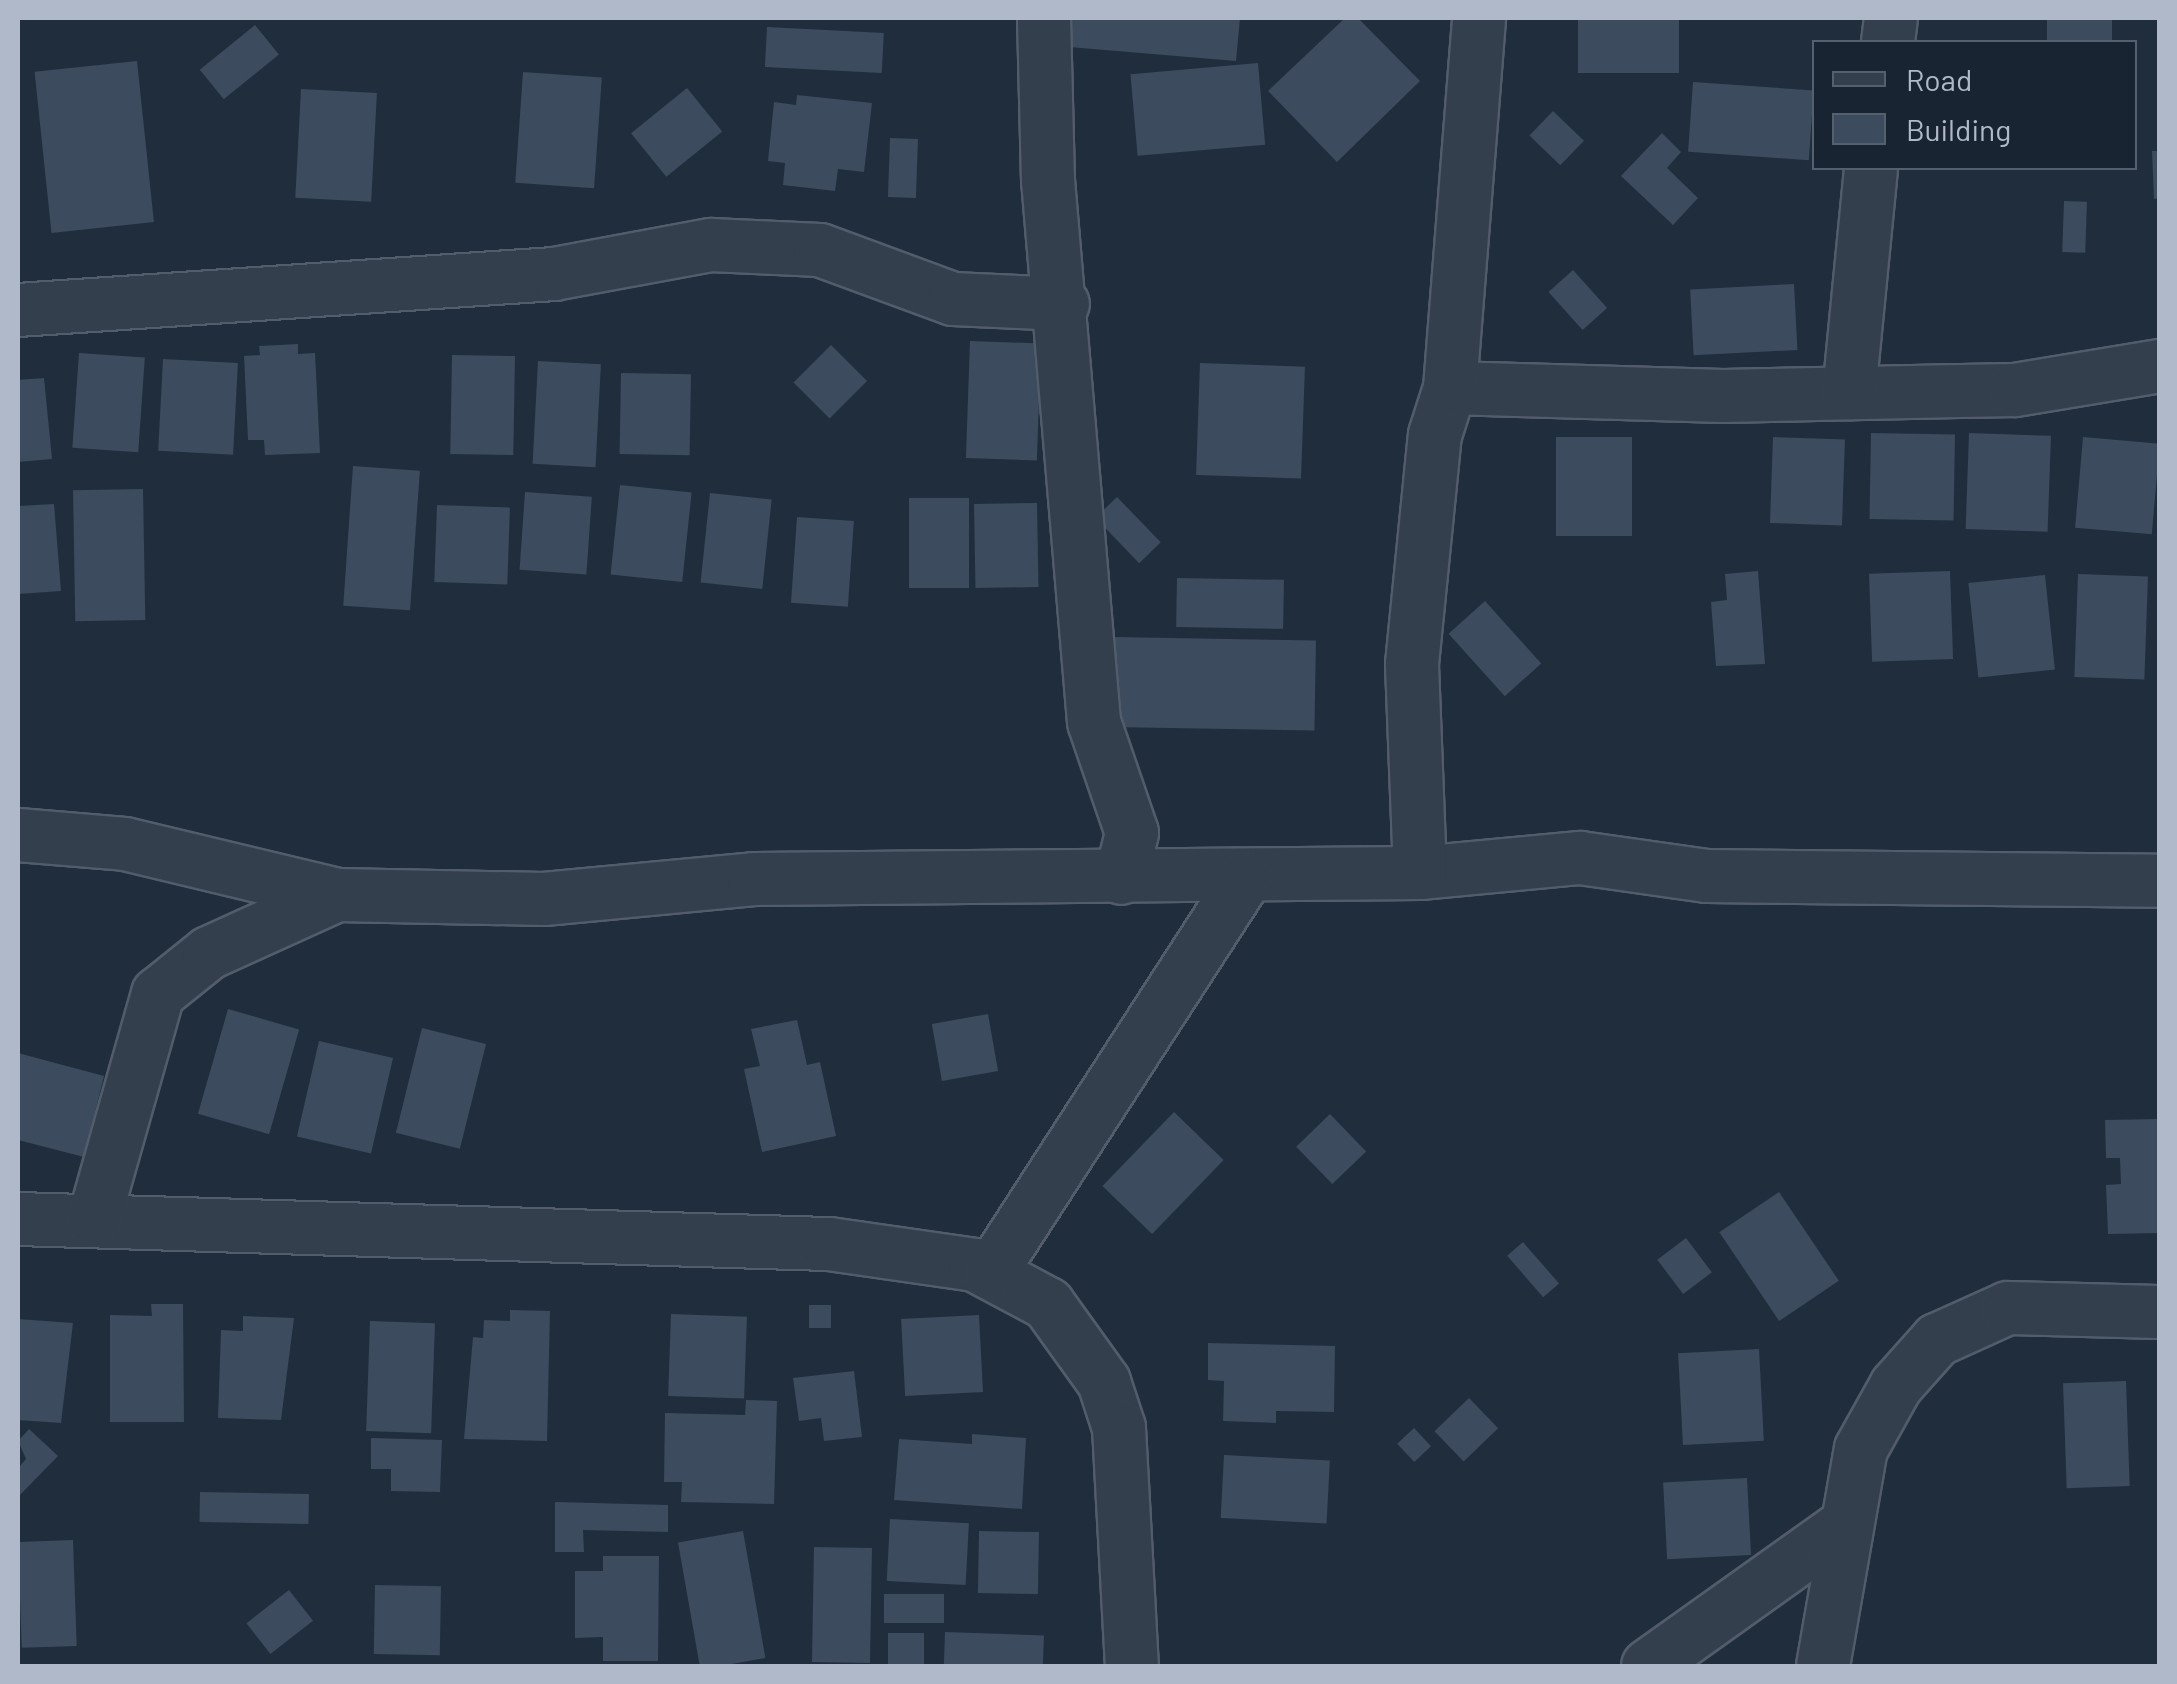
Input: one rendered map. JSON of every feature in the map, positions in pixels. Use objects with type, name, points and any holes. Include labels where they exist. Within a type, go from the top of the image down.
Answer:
[{"type":"street","points":[[1044,18],[1048,180],[1063,304],[1094,722],[1132,833],[1121,878]]},
{"type":"street","points":[[1420,873],[1412,664],[1435,435],[1450,388],[1480,18]]},
{"type":"street","points":[[1849,393],[1871,170]]},
{"type":"street","points":[[18,310],[554,274],[711,245],[820,250],[953,299],[1063,304]]},
{"type":"street","points":[[1450,388],[1849,393],[2015,390],[2160,366]]},
{"type":"street","points":[[18,834],[125,844],[337,896],[544,899],[754,879],[1246,878],[1420,873],[1580,858],[1708,876],[2160,881]]},
{"type":"street","points":[[991,1272],[1246,878]]},
{"type":"street","points":[[94,1220],[158,994],[208,953],[337,896]]},
{"type":"street","points":[[18,1219],[829,1244],[991,1272],[1048,1304],[1104,1382],[1119,1428],[1132,1666]]},
{"type":"street","points":[[1823,1666],[1861,1449],[1896,1386],[1936,1340],[2008,1308],[2160,1312]]},
{"type":"street","points":[[1648,1666],[1846,1526]]},
{"type":"building","points":[[1060,18],[1240,18],[1236,61],[1057,46]]},
{"type":"building","points":[[1345,18],[1358,18],[1420,81],[1337,162],[1268,91]]},
{"type":"building","points":[[1578,18],[1679,18],[1679,73],[1578,73]]},
{"type":"building","points":[[2047,18],[2112,18],[2112,40],[2047,40]]},
{"type":"building","points":[[255,25],[279,55],[224,99],[200,70]]},
{"type":"building","points":[[767,27],[884,33],[882,73],[765,67]]},
{"type":"building","points":[[137,61],[154,222],[51,233],[35,72]]},
{"type":"building","points":[[1258,63],[1265,145],[1138,156],[1130,74]]},
{"type":"building","points":[[523,72],[602,78],[594,188],[515,183]]},
{"type":"building","points":[[1693,82],[1812,90],[1809,160],[1688,152]]},
{"type":"building","points":[[687,88],[722,132],[666,177],[631,133]]},
{"type":"building","points":[[301,89],[377,93],[371,202],[295,198]]},
{"type":"building","points":[[797,95],[872,103],[864,172],[838,169],[835,191],[783,185],[785,163],[768,161],[774,102],[796,105]]},
{"type":"building","points":[[1553,111],[1584,141],[1560,165],[1529,135]]},
{"type":"building","points":[[1662,133],[1681,152],[1667,168],[1698,198],[1673,225],[1621,176]]},
{"type":"building","points":[[890,138],[918,139],[916,198],[888,197]]},
{"type":"building","points":[[2152,151],[2160,151],[2160,198],[2154,199]]},
{"type":"building","points":[[2064,201],[2087,202],[2085,253],[2062,252]]},
{"type":"building","points":[[1573,270],[1607,308],[1583,330],[1548,292]]},
{"type":"building","points":[[1794,284],[1797,350],[1694,355],[1690,289]]},
{"type":"building","points":[[970,341],[1041,343],[1037,460],[966,458]]},
{"type":"building","points":[[298,344],[298,354],[315,353],[320,453],[265,455],[264,440],[248,440],[244,356],[260,355],[259,346]]},
{"type":"building","points":[[831,345],[867,381],[830,419],[794,382]]},
{"type":"building","points":[[79,353],[145,358],[138,452],[72,448]]},
{"type":"building","points":[[452,355],[515,356],[513,455],[450,454]]},
{"type":"building","points":[[163,359],[238,363],[233,455],[158,451]]},
{"type":"building","points":[[538,361],[601,364],[596,467],[533,464]]},
{"type":"building","points":[[1200,363],[1305,367],[1301,479],[1196,475]]},
{"type":"building","points":[[621,373],[691,374],[690,455],[620,454]]},
{"type":"building","points":[[44,378],[52,459],[18,462],[18,380]]},
{"type":"building","points":[[1871,433],[1955,434],[1953,520],[1869,519]]},
{"type":"building","points":[[1969,433],[2051,436],[2048,532],[1966,529]]},
{"type":"building","points":[[1556,437],[1632,437],[1632,536],[1556,536]]},
{"type":"building","points":[[1773,437],[1845,440],[1842,525],[1770,523]]},
{"type":"building","points":[[2083,437],[2160,444],[2152,534],[2075,528]]},
{"type":"building","points":[[353,466],[420,471],[410,610],[343,606]]},
{"type":"building","points":[[620,485],[692,493],[682,582],[611,575]]},
{"type":"building","points":[[143,489],[145,620],[75,621],[73,490]]},
{"type":"building","points":[[525,492],[592,497],[586,574],[520,570]]},
{"type":"building","points":[[710,493],[772,499],[762,589],[701,583]]},
{"type":"building","points":[[1117,497],[1161,542],[1139,563],[1095,518]]},
{"type":"building","points":[[909,498],[969,498],[969,588],[909,588]]},
{"type":"building","points":[[1037,503],[1038,587],[975,588],[974,504]]},
{"type":"building","points":[[54,504],[61,591],[18,594],[18,506]]},
{"type":"building","points":[[437,505],[510,508],[507,585],[434,582]]},
{"type":"building","points":[[797,517],[854,521],[848,607],[791,603]]},
{"type":"building","points":[[1758,571],[1765,664],[1716,666],[1711,602],[1727,600],[1725,574]]},
{"type":"building","points":[[1950,571],[1953,659],[1872,662],[1869,574]]},
{"type":"building","points":[[2078,574],[2148,576],[2144,679],[2074,677]]},
{"type":"building","points":[[2045,575],[2055,669],[1978,678],[1968,583]]},
{"type":"building","points":[[1177,578],[1284,580],[1283,629],[1176,627]]},
{"type":"building","points":[[1485,601],[1541,663],[1505,696],[1449,634]]},
{"type":"building","points":[[1112,637],[1316,641],[1314,731],[1110,727]]},
{"type":"building","points":[[228,1009],[299,1029],[269,1134],[198,1114]]},
{"type":"building","points":[[988,1014],[998,1071],[942,1081],[932,1024]]},
{"type":"building","points":[[797,1020],[807,1065],[820,1062],[836,1136],[762,1152],[744,1069],[760,1066],[751,1029]]},
{"type":"building","points":[[422,1028],[486,1044],[460,1149],[396,1133]]},
{"type":"building","points":[[319,1041],[393,1058],[371,1154],[297,1136]]},
{"type":"building","points":[[18,1053],[104,1076],[84,1157],[18,1140]]},
{"type":"building","points":[[1174,1112],[1224,1160],[1152,1234],[1102,1186]]},
{"type":"building","points":[[1330,1114],[1366,1151],[1332,1184],[1296,1147]]},
{"type":"building","points":[[2160,1119],[2160,1233],[2108,1234],[2106,1185],[2121,1184],[2120,1158],[2106,1158],[2105,1120]]},
{"type":"building","points":[[1779,1192],[1839,1281],[1779,1321],[1719,1232]]},
{"type":"building","points":[[1686,1238],[1712,1272],[1683,1294],[1657,1260]]},
{"type":"building","points":[[1523,1242],[1559,1284],[1543,1297],[1507,1256]]},
{"type":"building","points":[[151,1304],[183,1304],[184,1422],[110,1422],[110,1315],[152,1316]]},
{"type":"building","points":[[809,1305],[831,1305],[831,1328],[809,1328]]},
{"type":"building","points":[[510,1310],[550,1311],[547,1441],[464,1439],[473,1337],[483,1338],[484,1320],[510,1321]]},
{"type":"building","points":[[671,1314],[747,1317],[744,1399],[668,1396]]},
{"type":"building","points":[[979,1315],[983,1392],[905,1396],[901,1319]]},
{"type":"building","points":[[243,1316],[294,1318],[281,1420],[218,1418],[221,1330],[243,1331]]},
{"type":"building","points":[[18,1319],[73,1323],[61,1423],[18,1420]]},
{"type":"building","points":[[370,1321],[435,1323],[431,1433],[366,1431]]},
{"type":"building","points":[[1208,1343],[1335,1346],[1334,1412],[1276,1411],[1276,1423],[1223,1421],[1224,1381],[1208,1380]]},
{"type":"building","points":[[1759,1349],[1764,1441],[1683,1445],[1678,1353]]},
{"type":"building","points":[[854,1371],[862,1437],[824,1441],[821,1418],[799,1421],[793,1378]]},
{"type":"building","points":[[2126,1381],[2130,1486],[2067,1488],[2063,1383]]},
{"type":"building","points":[[1469,1398],[1498,1428],[1464,1462],[1434,1431]]},
{"type":"building","points":[[746,1400],[777,1401],[774,1504],[681,1502],[682,1482],[664,1482],[665,1413],[745,1415]]},
{"type":"building","points":[[1414,1428],[1431,1446],[1414,1462],[1397,1444]]},
{"type":"building","points":[[29,1429],[58,1456],[18,1497],[18,1468],[26,1459],[18,1441]]},
{"type":"building","points":[[972,1434],[1026,1438],[1022,1509],[894,1500],[899,1439],[972,1444]]},
{"type":"building","points":[[371,1438],[442,1440],[440,1492],[391,1491],[391,1469],[371,1469]]},
{"type":"building","points":[[1224,1455],[1330,1461],[1327,1523],[1221,1518]]},
{"type":"building","points":[[1747,1478],[1751,1555],[1667,1559],[1663,1482]]},
{"type":"building","points":[[200,1492],[309,1494],[308,1524],[199,1522]]},
{"type":"building","points":[[555,1502],[668,1505],[668,1532],[583,1530],[584,1552],[555,1552]]},
{"type":"building","points":[[890,1519],[969,1523],[966,1585],[887,1581]]},
{"type":"building","points":[[743,1531],[765,1658],[700,1666],[678,1542]]},
{"type":"building","points":[[979,1531],[1039,1532],[1038,1594],[978,1593]]},
{"type":"building","points":[[73,1540],[77,1646],[22,1648],[18,1542]]},
{"type":"building","points":[[814,1547],[872,1548],[870,1663],[812,1662]]},
{"type":"building","points":[[603,1556],[659,1556],[658,1661],[603,1661],[603,1637],[575,1638],[575,1571],[603,1571]]},
{"type":"building","points":[[375,1585],[441,1586],[440,1655],[374,1654]]},
{"type":"building","points":[[289,1590],[313,1621],[270,1654],[246,1623]]},
{"type":"building","points":[[884,1594],[944,1594],[944,1623],[884,1623]]},
{"type":"building","points":[[945,1632],[1044,1635],[1043,1666],[944,1666]]},
{"type":"building","points":[[888,1633],[924,1633],[924,1666],[888,1666]]}]
